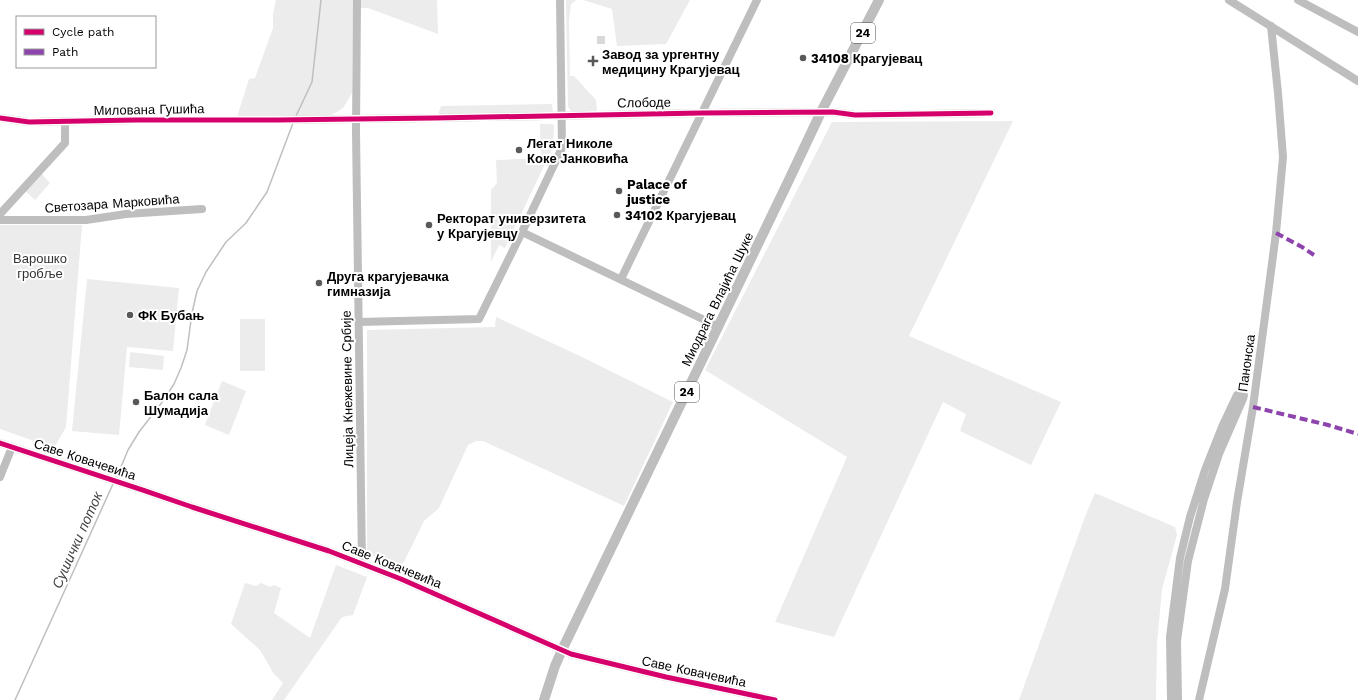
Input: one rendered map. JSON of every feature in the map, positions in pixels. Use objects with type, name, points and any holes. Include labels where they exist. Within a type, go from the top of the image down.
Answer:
[{"type":"main road","name":"Миодрага Влајића Шуке","points":[[544,700],[562,650],[821,112],[880,0]]},
{"type":"street","name":"Лицеја Кнежевине Србије","points":[[357,0],[356,118],[362,564]]},
{"type":"street","points":[[359,322],[479,319],[561,150],[560,0]]},
{"type":"street","points":[[621,279],[757,0]]},
{"type":"street","points":[[1229,0],[1358,81]]},
{"type":"street","points":[[1298,0],[1358,32]]},
{"type":"street","name":"Панонска","points":[[1198,700],[1225,589],[1237,502],[1253,407],[1276,233],[1283,157],[1271,26]]},
{"type":"street","name":"Слободе","points":[[298,120],[701,113],[991,113]]},
{"type":"street","name":"Милована Гушића","points":[[0,118],[29,122],[136,120],[298,120]]},
{"type":"street","points":[[2,208],[65,143],[65,121]]},
{"type":"street","name":"Светозара Марковића","points":[[0,220],[86,220],[126,214],[202,209]]},
{"type":"street","points":[[522,232],[719,326]]},
{"type":"street","points":[[1171,700],[1170,636],[1180,558],[1190,517],[1205,470],[1222,427],[1237,395],[1243,393],[1243,399],[1219,454],[1204,499],[1188,561],[1177,641],[1178,700]]},
{"type":"street","name":"Саве Ковачевића","points":[[0,443],[302,542],[362,564],[491,618],[562,650],[582,657],[775,700]]},
{"type":"street","points":[[0,477],[12,447]]},
{"type":"green space","points":[[276,0],[437,0],[438,34],[368,8],[353,8],[352,93],[343,108],[330,116],[236,120],[249,79],[255,78],[273,28],[273,14]]},
{"type":"green space","points":[[566,0],[576,0],[571,4],[569,21],[570,76],[574,76],[596,100],[597,112],[572,112],[568,107]]},
{"type":"green space","points":[[583,0],[690,0],[666,44],[617,46],[612,9]]},
{"type":"green space","points":[[552,104],[553,115],[437,118],[441,106]]},
{"type":"green space","points":[[1013,121],[909,336],[1061,402],[1031,465],[960,431],[966,414],[943,402],[834,637],[775,622],[847,457],[705,370],[832,122]]},
{"type":"green space","points":[[540,124],[554,125],[553,147],[505,248],[499,245],[491,262],[491,190],[497,183],[496,160],[541,158]]},
{"type":"green space","points":[[40,172],[50,183],[35,200],[24,190]]},
{"type":"green space","name":"Варошко гробље","points":[[0,225],[82,225],[66,427],[54,448],[0,429]]},
{"type":"green space","points":[[87,279],[179,288],[173,351],[127,347],[119,435],[72,431]]},
{"type":"green space","points":[[496,317],[673,402],[624,506],[483,441],[476,441],[468,445],[439,508],[424,521],[404,562],[400,566],[367,554],[367,330],[495,327]]},
{"type":"green space","points":[[240,319],[265,319],[265,371],[240,371]]},
{"type":"green space","points":[[130,352],[164,356],[163,370],[129,367]]},
{"type":"green space","points":[[222,381],[246,391],[229,435],[205,425]]},
{"type":"green space","points":[[1095,493],[1175,527],[1177,535],[1162,589],[1157,644],[1156,700],[1019,700],[1086,514]]},
{"type":"green space","points":[[336,565],[367,577],[353,615],[342,617],[284,700],[272,700],[283,683],[274,674],[260,650],[231,624],[245,583],[256,586],[261,583],[270,587],[274,585],[281,588],[274,613],[310,638]]},
{"type":"waterway","name":"Сушички поток","points":[[296,116],[312,82],[321,0]]},
{"type":"waterway","name":"Сушички поток","points":[[116,479],[128,450],[139,432],[174,384],[181,368],[187,350],[192,313],[197,291],[206,272],[226,242],[246,223],[267,192],[293,123]]},
{"type":"waterway","name":"Сушички поток","points":[[15,700],[113,484]]},
{"type":"tunnel","points":[[601,36],[601,46]]},
{"type":"marked path","points":[[1276,233],[1314,255]]},
{"type":"marked path","points":[[1253,407],[1328,425],[1358,434]]},
{"type":"cycle path","points":[[0,118],[29,122],[435,118],[701,113],[833,112],[855,115],[991,113]]},
{"type":"cycle path","points":[[0,443],[329,551],[401,579],[571,654],[666,677],[775,700]]},
{"type":"place","name":"34108 Крагујевац","points":[[803,58]]},
{"type":"place","name":"Завод за ургентну медицину Крагујевац","points":[[593,61]]},
{"type":"place","name":"Легат Николе Коке Јанковића","points":[[519,150]]},
{"type":"place","name":"Palace of justice","points":[[619,191]]},
{"type":"place","name":"34102 Крагујевац","points":[[617,215]]},
{"type":"place","name":"Ректорат универзитета у Крагујевцу","points":[[429,225]]},
{"type":"place","name":"Друга крагујевачка гимназија","points":[[319,283]]},
{"type":"place","name":"ФК Бубањ","points":[[130,315]]},
{"type":"place","name":"Балон сала Шумадија","points":[[136,402]]}]
